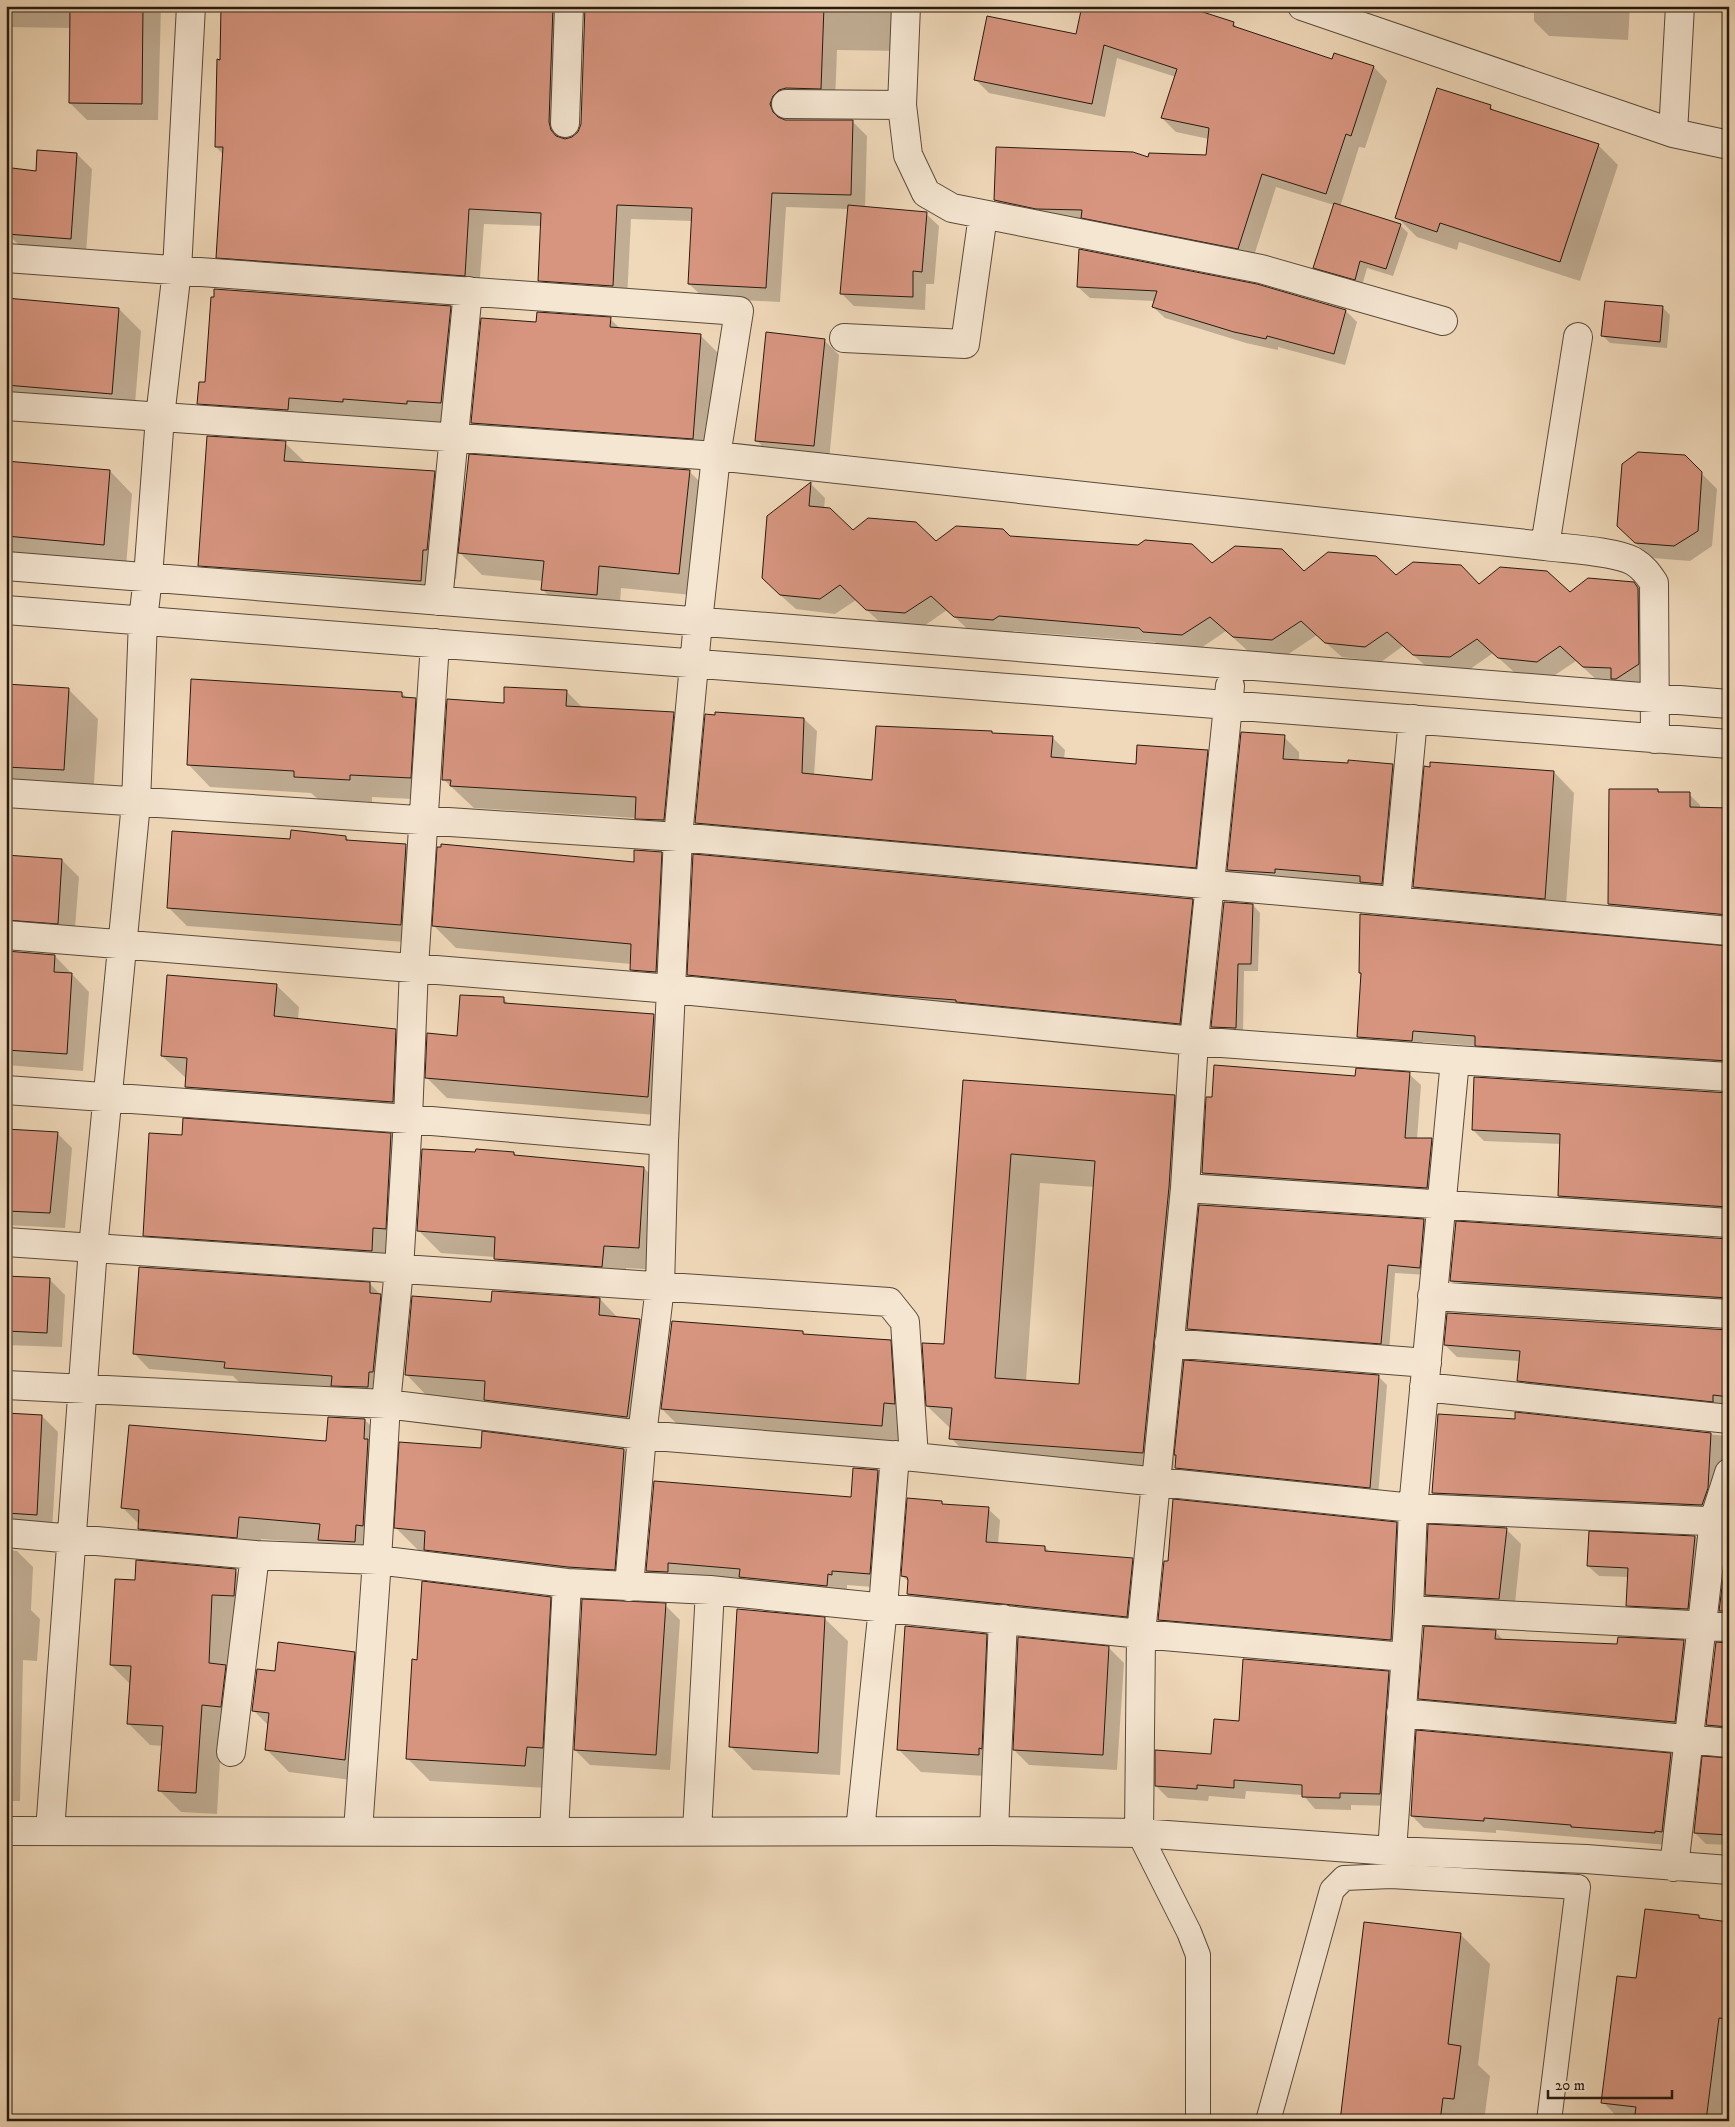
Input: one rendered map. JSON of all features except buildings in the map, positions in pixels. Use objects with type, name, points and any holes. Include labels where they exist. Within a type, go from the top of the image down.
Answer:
[{"type":"street","points":[[50,1831],[93,1248],[136,803],[143,620],[160,417],[177,270],[191,6]]},
{"type":"street","points":[[565,122],[570,6]]},
{"type":"street","points":[[906,6],[902,105],[908,156],[926,193],[952,208],[1261,269],[1443,321]]},
{"type":"street","points":[[1302,6],[1672,133],[1729,145]]},
{"type":"street","points":[[1672,133],[1680,6]]},
{"type":"street","points":[[786,104],[902,105]]},
{"type":"street","points":[[844,338],[965,344],[983,215]]},
{"type":"street","points":[[6,258],[739,311],[716,456],[678,837],[664,1141],[660,1287],[642,1435],[630,1587]]},
{"type":"street","points":[[438,601],[452,437],[468,290]]},
{"type":"street","points":[[1545,546],[1578,337]]},
{"type":"street","points":[[6,406],[716,456],[1545,546],[1616,556],[1632,561],[1646,571],[1654,583],[1655,739]]},
{"type":"street","points":[[6,566],[1231,665],[1655,696],[1729,704]]},
{"type":"street","points":[[6,610],[1729,744]]},
{"type":"street","points":[[358,1831],[386,1404],[399,1269],[408,1119],[414,967],[435,643]]},
{"type":"street","points":[[1139,1833],[1141,1634],[1185,1188],[1194,1041],[1230,704],[1231,665]]},
{"type":"street","points":[[1396,901],[1413,719]]},
{"type":"street","points":[[6,793],[678,837],[1729,931]]},
{"type":"street","points":[[6,935],[671,989],[1194,1041],[1729,1077]]},
{"type":"street","points":[[1392,1851],[1409,1610],[1413,1508],[1455,1060]]},
{"type":"street","points":[[6,1090],[408,1119],[664,1141]]},
{"type":"street","points":[[1185,1188],[1442,1203],[1729,1223]]},
{"type":"street","points":[[6,1242],[889,1302],[905,1322],[905,1456],[883,1607],[860,1831]]},
{"type":"street","points":[[1432,1296],[1729,1314]]},
{"type":"street","points":[[1169,1343],[1426,1375],[1729,1419]]},
{"type":"street","points":[[6,1386],[386,1404],[642,1435],[905,1456],[1413,1508],[1721,1521]]},
{"type":"street","points":[[1674,1867],[1702,1624],[1729,1473]]},
{"type":"street","points":[[6,1533],[255,1556],[377,1560],[567,1583],[710,1590],[1141,1634],[1405,1657]]},
{"type":"street","points":[[231,1752],[255,1556]]},
{"type":"street","points":[[554,1832],[567,1583]]},
{"type":"street","points":[[697,1831],[710,1590]]},
{"type":"street","points":[[1409,1610],[1702,1624],[1729,1627]]},
{"type":"street","points":[[994,1831],[1003,1619]]},
{"type":"street","points":[[1401,1713],[1729,1743]]},
{"type":"street","points":[[6,1831],[994,1831],[1139,1833],[1392,1851],[1586,1859],[1729,1870]]},
{"type":"lane","points":[[1139,1833],[1190,1932],[1198,1955],[1198,2121]]},
{"type":"lane","points":[[1268,2121],[1332,1890],[1344,1878],[1391,1876],[1578,1887],[1548,2121]]}]
